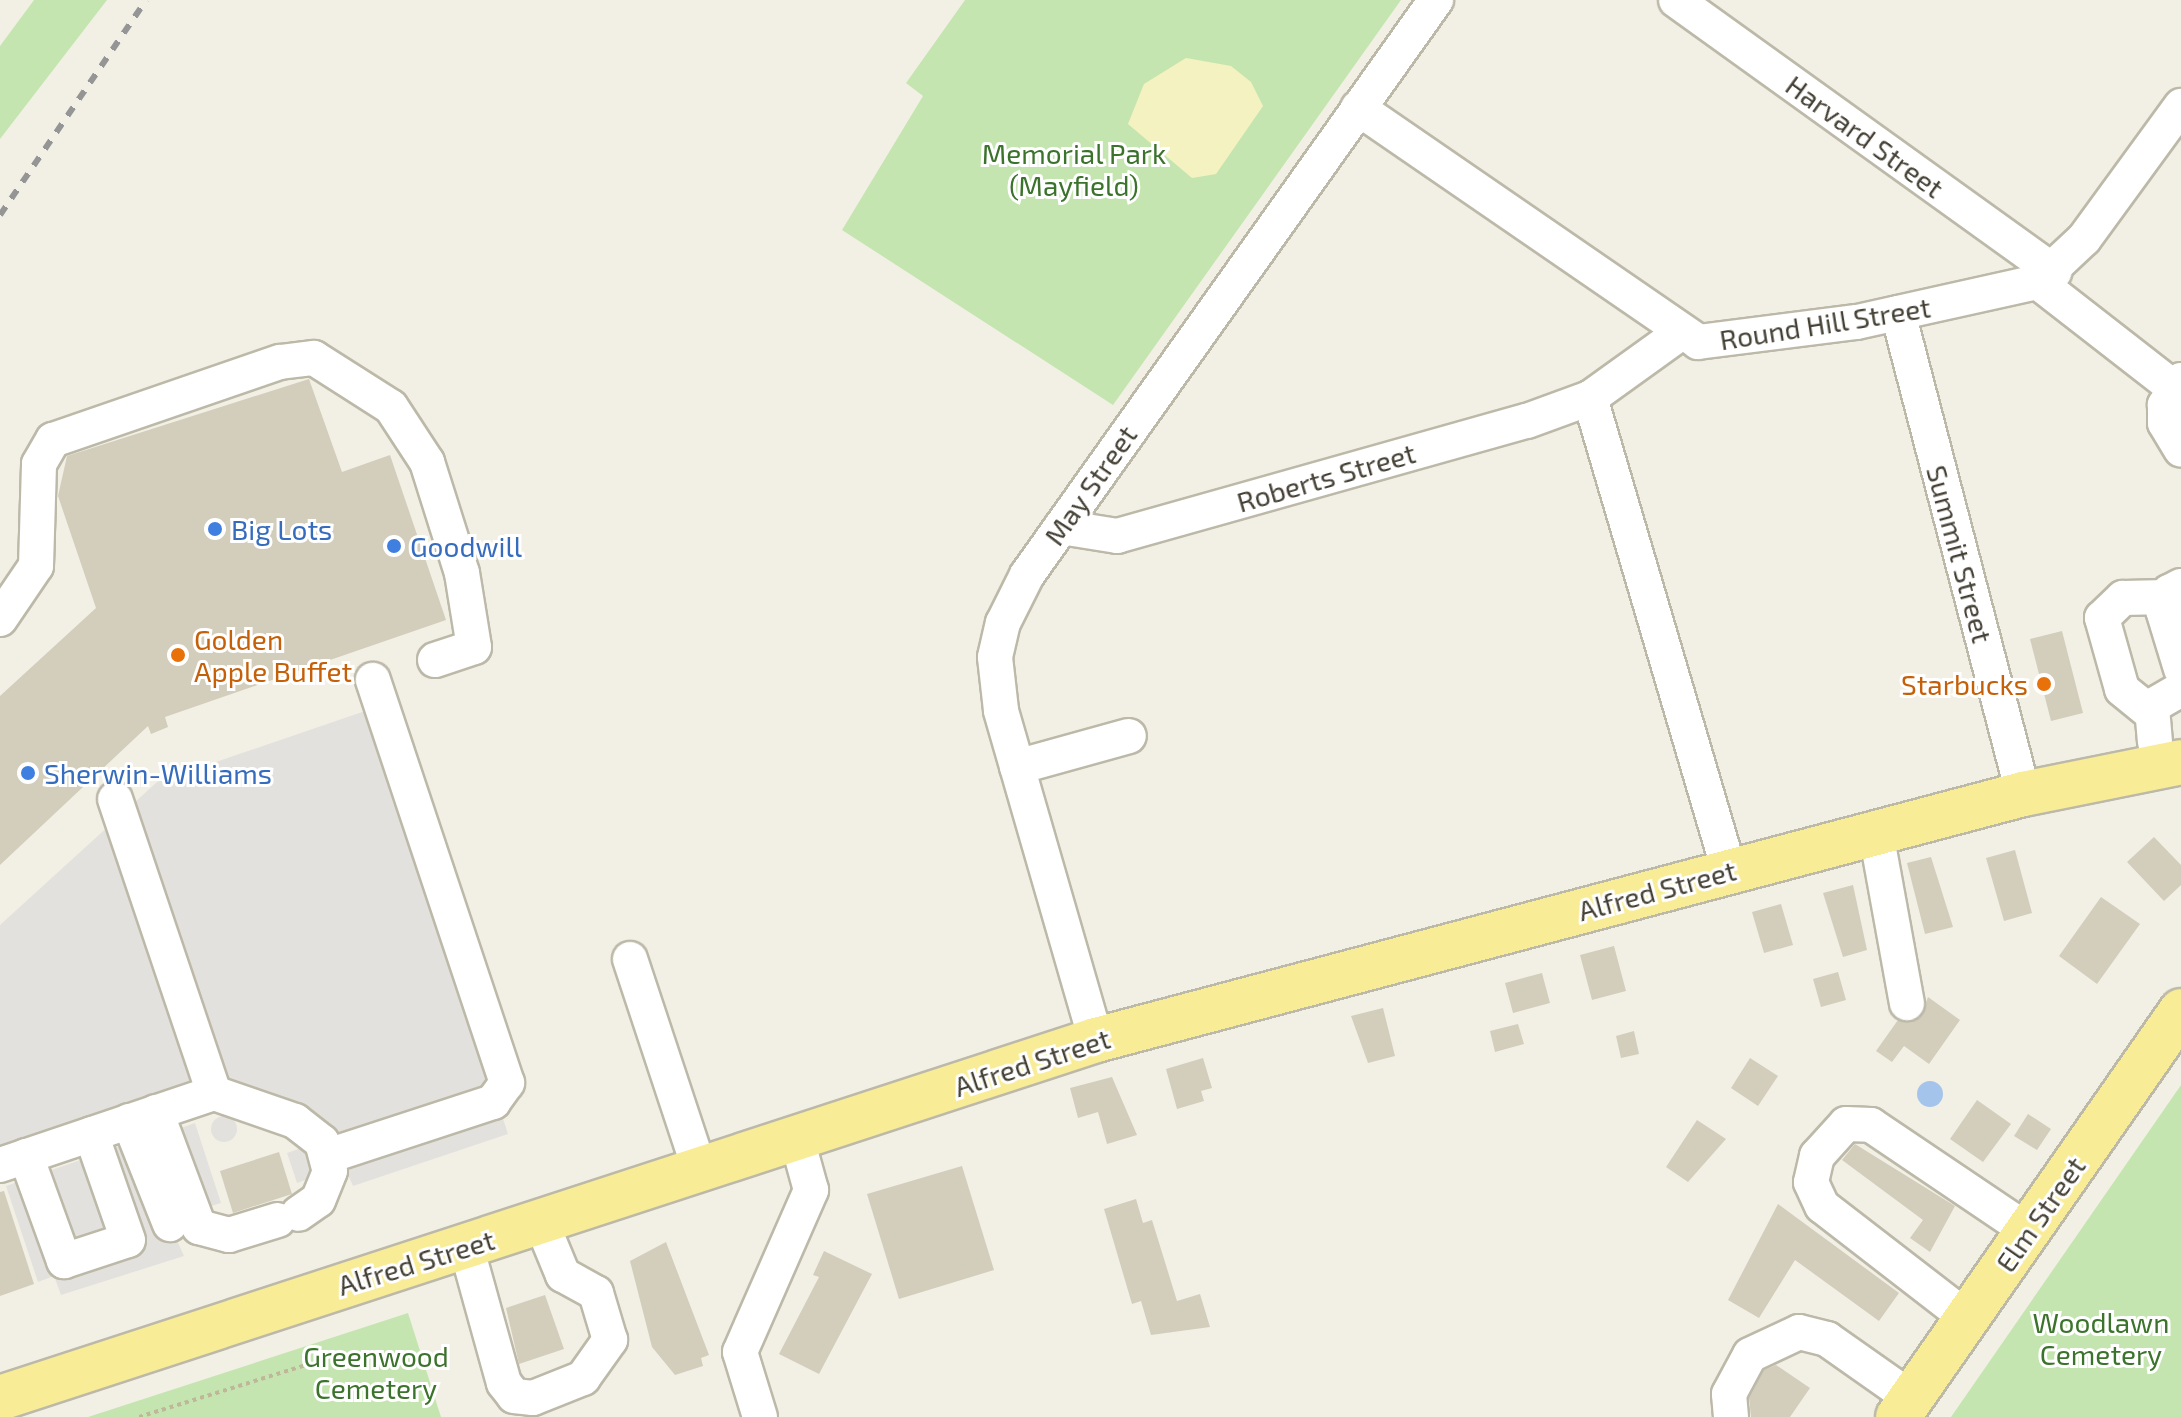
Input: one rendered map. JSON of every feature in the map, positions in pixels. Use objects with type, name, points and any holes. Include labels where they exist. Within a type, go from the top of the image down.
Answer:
[{"type":"main road","name":"Alfred Street","points":[[0,1398],[1096,1040],[2080,780],[2167,738]]},
{"type":"main road","name":"Elm Street","points":[[1905,1408],[2181,1011]]},
{"type":"street","name":"May Street","points":[[1096,1040],[997,694],[997,644],[1015,594],[1436,0]]},
{"type":"street","name":"Harvard Street","points":[[1676,0],[2046,277],[2178,384]]},
{"type":"street","points":[[2046,277],[2181,106]]},
{"type":"street","name":"Round Hill Street","points":[[1358,108],[1679,334],[1719,341],[1898,313],[2046,277]]},
{"type":"street","name":"Summit Street","points":[[1898,313],[2023,794]]},
{"type":"street","name":"Roberts Street","points":[[1061,527],[1117,536],[1590,398],[1679,334]]},
{"type":"street","points":[[0,619],[36,566],[39,464],[53,440],[280,362],[314,358],[391,407],[411,443],[407,466],[474,647],[435,660]]},
{"type":"street","points":[[2178,384],[2165,423],[2181,450]]},
{"type":"street","points":[[1590,398],[1729,871]]},
{"type":"street","points":[[2174,592],[2163,610],[2181,669]]},
{"type":"street","points":[[2167,738],[2122,689],[2102,618],[2123,598],[2174,592]]},
{"type":"street","points":[[327,1171],[302,1124],[214,1093],[13,1161],[64,1261],[184,1217],[215,1227],[287,1213],[327,1171],[493,1102],[507,1083],[373,680]]},
{"type":"street","points":[[2167,738],[2181,689]]},
{"type":"street","points":[[1017,767],[1129,736]]},
{"type":"street","points":[[115,799],[214,1093]]},
{"type":"street","points":[[1876,833],[1907,1003]]},
{"type":"street","points":[[630,959],[700,1171]]},
{"type":"street","points":[[142,1117],[184,1217]]},
{"type":"street","points":[[1967,1318],[1822,1206],[1811,1182],[1817,1156],[1846,1124],[1871,1125],[2028,1231]]},
{"type":"street","points":[[91,1134],[128,1240]]},
{"type":"street","points":[[760,1417],[740,1352],[811,1190],[797,1139]]},
{"type":"street","points":[[466,1246],[513,1407],[583,1378],[610,1340],[596,1293],[563,1275],[541,1222]]},
{"type":"street","points":[[1731,1417],[1729,1394],[1750,1355],[1799,1332],[1827,1339],[1905,1408]]},
{"type":"path","points":[[139,1417],[329,1358]]},
{"type":"green space","points":[[34,0],[107,0],[0,139],[0,46]]},
{"type":"green space","name":"Memorial Park (Mayfield)","points":[[965,0],[1401,0],[1113,405],[842,230],[923,96],[906,83]]},
{"type":"green space","name":"Woodlawn Cemetery","points":[[2181,1085],[2181,1417],[1951,1417]]},
{"type":"green space","name":"Greenwood Cemetery","points":[[408,1313],[441,1417],[88,1417]]},
{"type":"sand","points":[[1186,58],[1231,66],[1251,82],[1263,106],[1216,174],[1192,178],[1128,124],[1144,84]]},
{"type":"shaded area","points":[[371,709],[508,1134],[353,1186],[322,1117],[278,1099],[0,1150],[0,925],[157,782]]},
{"type":"shaded area","points":[[224,1116],[233,1120],[237,1129],[233,1138],[224,1142],[215,1138],[211,1129],[215,1120]]},
{"type":"shaded area","points":[[195,1123],[221,1203],[205,1208],[178,1129]]},
{"type":"shaded area","points":[[132,1142],[184,1256],[61,1295],[54,1276],[38,1282],[6,1186]]},
{"type":"shaded area","points":[[304,1147],[314,1177],[297,1183],[287,1153]]},
{"type":"water","points":[[1930,1081],[1939,1085],[1943,1094],[1939,1103],[1930,1107],[1921,1103],[1917,1094],[1921,1085]]},
{"type":"building","points":[[309,379],[342,472],[390,455],[446,620],[165,717],[168,727],[151,734],[148,726],[0,865],[0,696],[96,608],[58,496],[67,456]]},
{"type":"building","points":[[2062,631],[2083,713],[2051,721],[2030,639]]},
{"type":"building","points":[[2154,837],[2181,865],[2181,885],[2164,901],[2127,862]]},
{"type":"building","points":[[2015,850],[2032,913],[2004,921],[1986,858]]},
{"type":"building","points":[[1931,857],[1953,927],[1925,934],[1907,863]]},
{"type":"building","points":[[1853,885],[1867,950],[1843,957],[1823,893]]},
{"type":"building","points":[[2101,897],[2140,924],[2097,984],[2059,956]]},
{"type":"building","points":[[1781,904],[1793,945],[1764,953],[1752,912]]},
{"type":"building","points":[[1614,946],[1626,991],[1592,1000],[1580,955]]},
{"type":"building","points":[[1838,972],[1846,1000],[1821,1007],[1813,979]]},
{"type":"building","points":[[1542,973],[1550,1003],[1513,1013],[1505,983]]},
{"type":"building","points":[[1928,997],[1960,1020],[1929,1064],[1904,1046],[1892,1062],[1876,1051],[1898,1020],[1920,1018]]},
{"type":"building","points":[[1383,1008],[1395,1056],[1368,1063],[1351,1016]]},
{"type":"building","points":[[1518,1024],[1524,1044],[1495,1052],[1490,1031]]},
{"type":"building","points":[[1634,1031],[1639,1054],[1621,1058],[1616,1036]]},
{"type":"building","points":[[1203,1058],[1212,1088],[1201,1091],[1204,1101],[1177,1109],[1166,1069]]},
{"type":"building","points":[[1750,1058],[1778,1076],[1758,1106],[1731,1088]]},
{"type":"building","points":[[1112,1077],[1137,1135],[1107,1144],[1098,1112],[1078,1118],[1070,1088]]},
{"type":"building","points":[[1977,1100],[2011,1124],[1983,1162],[1950,1139]]},
{"type":"building","points":[[2028,1114],[2051,1129],[2037,1150],[2014,1136]]},
{"type":"building","points":[[1697,1120],[1726,1139],[1688,1182],[1666,1167]]},
{"type":"building","points":[[1855,1144],[1955,1206],[1930,1252],[1910,1238],[1923,1220],[1842,1160]]},
{"type":"building","points":[[279,1152],[292,1194],[233,1213],[220,1171]]},
{"type":"building","points":[[962,1166],[994,1270],[899,1299],[867,1194]]},
{"type":"building","points":[[4,1191],[34,1284],[0,1296],[0,1192]]},
{"type":"building","points":[[1136,1199],[1143,1223],[1152,1220],[1177,1301],[1200,1294],[1210,1327],[1151,1335],[1141,1301],[1132,1304],[1104,1209]]},
{"type":"building","points":[[1778,1204],[1899,1293],[1879,1321],[1795,1260],[1759,1318],[1728,1300]]},
{"type":"building","points":[[666,1242],[709,1355],[701,1358],[703,1366],[675,1375],[652,1347],[630,1261]]},
{"type":"building","points":[[824,1251],[872,1274],[819,1374],[779,1354],[819,1277],[813,1275]]},
{"type":"building","points":[[545,1295],[564,1349],[519,1364],[506,1308]]},
{"type":"building","points":[[1776,1365],[1810,1388],[1790,1417],[1751,1417],[1749,1398],[1764,1370]]},
{"type":"railway","points":[[0,215],[146,0]]},
{"type":"place","name":"Big Lots","points":[[215,529]]},
{"type":"place","name":"Goodwill","points":[[394,546]]},
{"type":"place","name":"Golden Apple Buffet","points":[[178,655]]},
{"type":"place","name":"Starbucks","points":[[2044,684]]},
{"type":"place","name":"Sherwin-Williams","points":[[28,773]]}]
